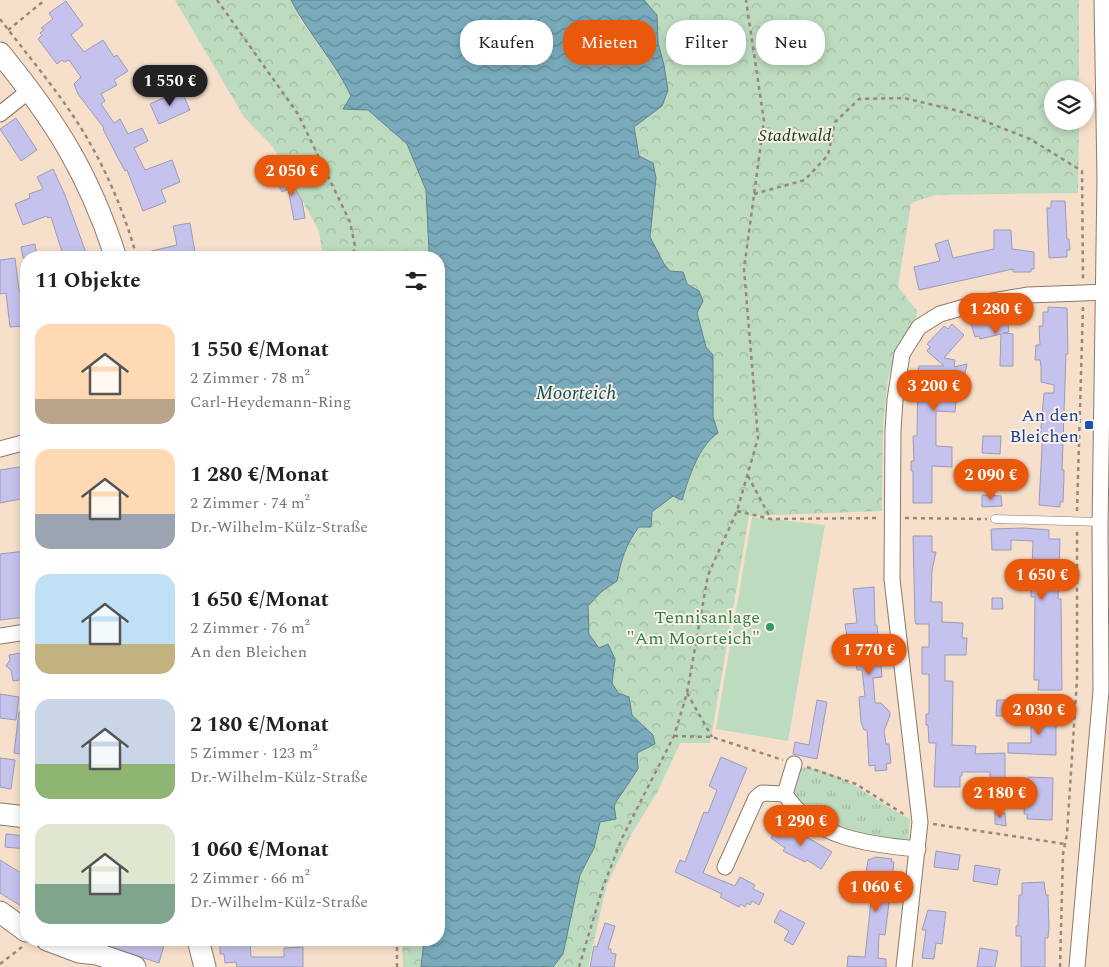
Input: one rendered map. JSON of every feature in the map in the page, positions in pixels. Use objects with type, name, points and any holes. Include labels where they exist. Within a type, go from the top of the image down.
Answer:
[{"type":"main road","points":[[0,53],[30,90],[68,145],[87,180],[113,251]]},
{"type":"main road","points":[[0,814],[20,816]]},
{"type":"main road","points":[[0,912],[20,932]]},
{"type":"main road","points":[[63,946],[109,966]]},
{"type":"main road","points":[[190,967],[197,946]]},
{"type":"main road","points":[[200,946],[205,967]]},
{"type":"main road","points":[[79,952],[97,954],[135,967]]},
{"type":"street","points":[[1077,967],[1105,690],[1103,526],[1106,292],[1104,8]]},
{"type":"street","points":[[0,114],[30,90]]},
{"type":"street","points":[[904,967],[920,822],[892,579],[895,518],[894,400],[902,354],[919,327],[940,314],[975,304],[1028,294],[1106,292]]},
{"type":"street","points":[[0,449],[20,444]]},
{"type":"street","points":[[0,636],[20,633]]},
{"type":"street","points":[[794,764],[785,794],[792,805],[812,821],[839,835],[875,845],[918,849]]},
{"type":"street","points":[[725,867],[756,798],[762,793],[785,794]]},
{"type":"lane","points":[[995,519],[1077,522],[1103,526]]},
{"type":"path","points":[[0,18],[8,30],[45,0]]},
{"type":"path","points":[[217,0],[298,114],[350,222],[355,246],[354,251]]},
{"type":"path","points":[[579,967],[603,887],[622,838],[665,758],[688,694],[708,575],[737,511],[758,438],[744,269],[764,121],[746,0]]},
{"type":"path","points":[[754,194],[804,180],[828,155],[835,122],[860,99],[904,98],[959,112],[1030,139],[1082,171],[1083,292],[1077,522],[1077,679],[1065,844],[1060,967]]},
{"type":"path","points":[[748,476],[771,520]]},
{"type":"path","points":[[737,511],[771,520],[995,519]]},
{"type":"path","points":[[688,694],[712,737]]},
{"type":"path","points":[[920,822],[1065,844]]},
{"type":"path","points":[[0,964],[20,944]]},
{"type":"path","points":[[397,946],[397,967]]},
{"type":"green space","points":[[175,0],[291,0],[301,21],[343,79],[351,96],[407,144],[426,190],[429,251],[322,251],[319,231],[273,147],[244,117]]},
{"type":"green space","name":"Stadtwald","points":[[644,0],[1079,0],[1079,80],[1044,80],[1044,130],[1079,130],[1078,193],[935,195],[911,203],[898,287],[917,311],[916,319],[898,344],[888,379],[883,425],[882,511],[749,516],[710,743],[680,743],[658,791],[631,835],[607,884],[588,967],[553,967],[563,954],[580,875],[594,848],[600,822],[610,819],[614,805],[638,769],[637,752],[647,748],[642,724],[632,715],[629,697],[618,694],[612,683],[615,659],[600,647],[592,637],[588,606],[602,591],[617,581],[629,543],[644,522],[674,496],[682,499],[691,472],[700,454],[718,433],[713,417],[713,355],[706,347],[697,313],[703,301],[699,291],[687,284],[683,272],[670,271],[664,264],[650,237],[656,177],[653,163],[639,156],[634,127],[662,106],[664,65],[658,43],[657,16]]},
{"type":"green space","name":"Tennisanlage \"Am Moorteich\"","points":[[752,517],[825,525],[788,741],[716,729]]},
{"type":"green space","points":[[795,767],[811,768],[841,778],[910,819],[908,845],[840,834],[787,794]]},
{"type":"green space","points":[[402,946],[423,946],[421,967],[403,967]]},
{"type":"water","name":"Moorteich","points":[[291,0],[644,0],[657,15],[658,43],[668,90],[662,106],[634,127],[639,156],[653,163],[656,178],[650,237],[664,264],[670,271],[683,272],[687,284],[699,291],[703,301],[697,313],[706,347],[713,355],[713,417],[718,433],[700,454],[691,472],[682,500],[673,496],[652,512],[651,527],[639,527],[627,546],[617,581],[602,591],[588,606],[589,634],[599,648],[608,644],[615,659],[612,683],[618,693],[629,697],[632,715],[653,735],[655,744],[637,753],[638,769],[614,805],[616,819],[600,822],[594,848],[580,875],[563,954],[553,967],[421,967],[423,946],[445,946],[445,251],[429,251],[426,190],[407,144],[368,110],[343,109],[351,96],[345,83]]},
{"type":"building","points":[[66,1],[83,25],[71,35],[84,52],[103,40],[114,57],[117,55],[128,71],[114,80],[117,85],[101,94],[105,101],[101,104],[114,123],[120,119],[128,134],[142,128],[148,141],[134,148],[145,170],[172,160],[180,182],[161,190],[166,202],[143,211],[127,170],[125,171],[104,128],[78,94],[74,84],[81,77],[69,60],[64,62],[62,60],[57,64],[38,39],[42,35],[40,33],[44,30],[41,28],[53,19],[49,13]]},
{"type":"building","points":[[181,90],[190,110],[159,124],[150,104]]},
{"type":"building","points":[[16,118],[37,150],[21,161],[0,129]]},
{"type":"building","points":[[53,169],[65,195],[85,251],[62,251],[51,217],[48,218],[47,216],[23,225],[15,204],[30,198],[29,194],[43,189],[37,177]]},
{"type":"building","points":[[286,173],[302,201],[305,218],[294,220],[288,189],[282,192],[276,179]]},
{"type":"building","points":[[1051,201],[1065,201],[1067,239],[1069,239],[1070,250],[1067,250],[1067,257],[1049,258],[1047,208],[1051,208]]},
{"type":"building","points":[[190,223],[195,251],[152,251],[177,245],[173,226]]},
{"type":"building","points":[[994,230],[1011,230],[1012,249],[1034,252],[1034,269],[1031,269],[1031,272],[1013,272],[1013,269],[919,290],[914,267],[940,261],[935,244],[948,240],[953,258],[994,249]]},
{"type":"building","points":[[35,244],[36,251],[22,251],[21,247]]},
{"type":"building","points":[[15,258],[20,291],[20,326],[10,327],[6,293],[0,294],[0,260]]},
{"type":"building","points":[[1048,307],[1067,308],[1068,354],[1066,354],[1062,470],[1064,470],[1064,478],[1063,502],[1060,502],[1060,507],[1039,505],[1042,447],[1042,439],[1040,439],[1044,393],[1054,393],[1054,385],[1041,382],[1040,360],[1035,360],[1036,345],[1040,345],[1039,326],[1043,326],[1043,312],[1048,312]]},
{"type":"building","points":[[1007,315],[1009,332],[1003,333],[1013,334],[1013,366],[1000,366],[1001,334],[980,339],[979,336],[975,337],[970,320],[985,316],[986,318]]},
{"type":"building","points":[[952,324],[964,335],[944,358],[955,360],[954,367],[967,364],[964,378],[953,376],[952,400],[956,400],[955,412],[936,411],[936,446],[952,447],[952,467],[932,466],[932,503],[913,503],[913,471],[911,471],[911,461],[914,461],[913,436],[917,436],[919,366],[944,366],[927,351],[930,347],[927,344],[944,326],[948,329]]},
{"type":"building","points":[[983,436],[1001,436],[1000,454],[982,453]]},
{"type":"building","points":[[20,467],[20,499],[0,503],[0,470]]},
{"type":"building","points":[[982,495],[1001,496],[1002,506],[982,507]]},
{"type":"building","points":[[1024,528],[1049,530],[1049,539],[1060,539],[1058,599],[1061,599],[1062,690],[1038,690],[1039,680],[1034,680],[1035,597],[1031,597],[1033,541],[1011,540],[1011,550],[992,550],[991,529]]},
{"type":"building","points":[[913,536],[932,536],[932,552],[936,552],[932,570],[931,602],[942,602],[942,622],[963,623],[962,638],[967,638],[966,655],[945,655],[945,681],[953,681],[952,745],[976,746],[975,754],[1005,753],[1005,779],[990,778],[990,772],[962,772],[960,787],[934,787],[936,743],[929,743],[928,725],[926,725],[926,714],[929,714],[929,674],[922,674],[922,647],[929,647],[929,624],[916,624],[915,621]]},
{"type":"building","points":[[20,552],[20,618],[0,620],[0,554]]},
{"type":"building","points":[[874,587],[875,625],[877,625],[882,677],[873,678],[875,703],[881,703],[890,712],[884,731],[886,744],[889,744],[891,763],[886,764],[887,770],[875,771],[875,765],[869,766],[867,730],[864,730],[861,722],[859,697],[865,696],[862,670],[857,670],[856,662],[851,662],[845,624],[857,623],[853,589]]},
{"type":"building","points":[[992,598],[1002,598],[1003,609],[992,609]]},
{"type":"building","points":[[20,653],[20,680],[13,681],[11,670],[6,666],[10,660],[9,655]]},
{"type":"building","points":[[0,694],[19,697],[16,720],[0,718]]},
{"type":"building","points":[[817,700],[827,702],[817,759],[793,754],[795,742],[809,745]]},
{"type":"building","points":[[997,700],[1008,700],[1008,716],[996,716]]},
{"type":"building","points":[[19,712],[20,712],[20,754],[14,753]]},
{"type":"building","points":[[1031,713],[1056,713],[1056,755],[1008,753],[1008,743],[1031,743]]},
{"type":"building","points":[[721,757],[747,768],[703,873],[735,886],[740,877],[755,885],[753,889],[764,894],[759,905],[752,901],[750,905],[747,903],[745,907],[741,904],[739,907],[720,897],[722,894],[675,872],[680,860],[685,862],[704,812],[708,813],[717,790],[709,786]]},
{"type":"building","points":[[0,758],[15,760],[11,789],[0,787]]},
{"type":"building","points":[[1028,777],[1053,778],[1052,820],[1027,819],[1027,814],[1024,814],[1025,789],[1020,782],[1028,782]]},
{"type":"building","points":[[995,812],[1005,813],[1006,826],[995,824]]},
{"type":"building","points":[[778,826],[785,830],[788,826],[832,852],[821,869],[807,860],[805,862],[783,851],[785,848],[771,838]]},
{"type":"building","points":[[6,834],[20,835],[20,848],[5,847]]},
{"type":"building","points":[[936,851],[960,855],[958,870],[934,867]]},
{"type":"building","points":[[876,857],[892,859],[891,862],[894,862],[885,935],[879,934],[878,958],[886,959],[886,967],[847,967],[848,956],[865,957],[871,901],[878,902],[881,881],[865,879],[868,860]]},
{"type":"building","points":[[0,860],[20,872],[20,905],[0,893]]},
{"type":"building","points":[[975,865],[1000,869],[997,885],[973,881]]},
{"type":"building","points":[[1044,882],[1046,895],[1048,895],[1049,927],[1048,938],[1045,938],[1045,967],[1021,967],[1021,936],[1016,936],[1016,926],[1018,926],[1019,895],[1022,895],[1022,883]]},
{"type":"building","points":[[780,910],[805,923],[793,945],[784,940],[789,931],[774,922]]},
{"type":"building","points":[[928,910],[946,912],[942,944],[936,943],[934,959],[922,958],[926,930],[922,930]]},
{"type":"building","points":[[605,923],[615,926],[608,949],[611,949],[611,953],[616,954],[614,967],[590,967],[594,946],[597,947]]},
{"type":"building","points":[[107,946],[164,946],[159,963]]},
{"type":"building","points":[[220,946],[250,946],[251,957],[284,957],[284,948],[303,947],[303,967],[237,967],[236,962],[225,963],[224,954],[220,954]]},
{"type":"building","points":[[980,948],[998,951],[995,967],[977,967]]},
{"type":"place","name":"An den Bleichen","points":[[1089,425]]},
{"type":"place","name":"Tennisanlage \"Am Moorteich\"","points":[[770,627]]}]
